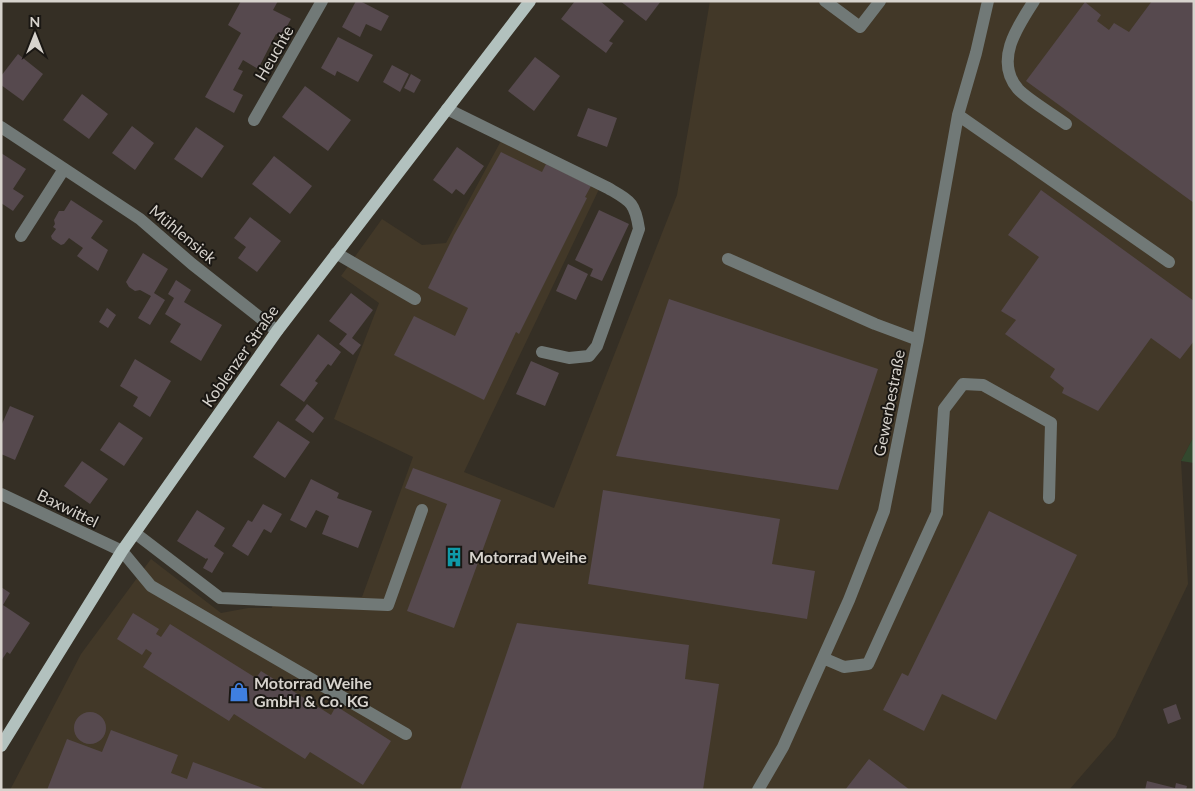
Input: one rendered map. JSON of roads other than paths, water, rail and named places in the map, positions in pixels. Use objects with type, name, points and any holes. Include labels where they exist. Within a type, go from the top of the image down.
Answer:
[{"type":"main road","name":"Koblenzer Straße","points":[[1,746],[122,551],[277,331],[530,1]]},
{"type":"street","name":"Heuchte","points":[[254,120],[322,1]]},
{"type":"street","points":[[825,1],[860,27],[880,1]]},
{"type":"street","name":"Gewerbestraße","points":[[758,790],[783,747],[849,600],[884,511],[918,340],[958,115],[976,53],[988,1]]},
{"type":"street","points":[[1034,1],[1015,31],[1006,59],[1009,74],[1019,90],[1066,124]]},
{"type":"street","points":[[447,109],[608,188],[628,200],[636,212],[639,229],[597,346],[588,356],[569,358],[542,352]]},
{"type":"street","points":[[958,115],[1169,262]]},
{"type":"street","name":"Mühlensiek","points":[[1,127],[140,219],[192,264],[277,331]]},
{"type":"street","points":[[21,236],[64,169]]},
{"type":"street","points":[[336,254],[415,299]]},
{"type":"street","points":[[728,259],[875,324],[918,340]]},
{"type":"street","points":[[823,658],[844,667],[868,664],[937,513],[944,408],[963,384],[983,384],[1051,423],[1049,498]]},
{"type":"street","name":"Baxwittel","points":[[1,494],[122,551]]},
{"type":"street","points":[[135,533],[220,598],[388,605],[422,510]]},
{"type":"street","points":[[122,551],[151,586],[406,734]]},
{"type":"place","name":"Motorrad Weihe","points":[[454,557]]},
{"type":"place","name":"Motorrad Weihe GmbH & Co. KG","points":[[239,692]]}]
